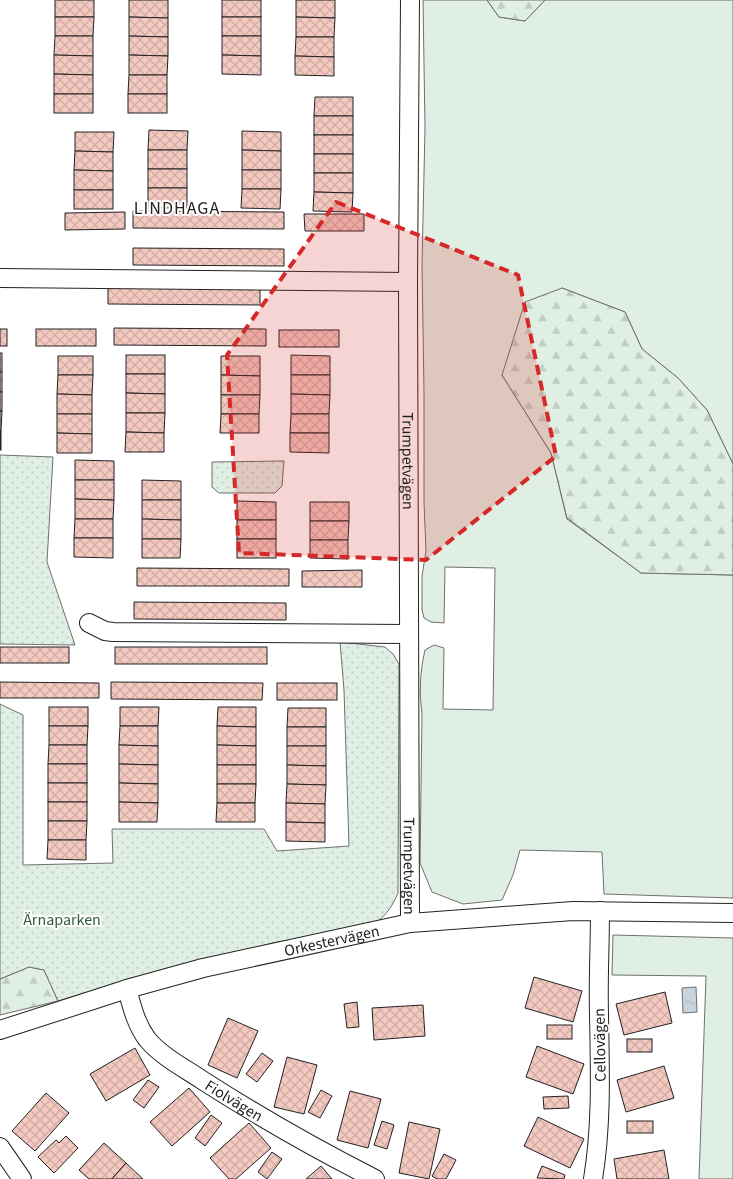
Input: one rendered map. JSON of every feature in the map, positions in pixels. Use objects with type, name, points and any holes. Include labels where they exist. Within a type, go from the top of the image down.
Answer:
[{"type":"street","name":"Trumpetvägen","points":[[410,0],[408,282],[410,923]]},
{"type":"street","points":[[0,278],[408,282]]},
{"type":"street","points":[[89,624],[105,631],[113,632],[409,634]]},
{"type":"street","name":"Orkestervägen","points":[[0,1030],[127,989],[203,968],[410,923],[573,911],[733,913]]},
{"type":"street","name":"Cellovägen","points":[[593,1179],[599,1136],[600,1104],[600,911]]},
{"type":"street","name":"Fiolvägen","points":[[127,989],[136,1021],[146,1038],[165,1055],[238,1103],[314,1148],[375,1179]]},
{"type":"street","points":[[0,1147],[22,1179]]},
{"type":"highlighted area","points":[[336,202],[518,275],[556,456],[426,560],[239,553],[227,355]]},
{"type":"green space","points":[[423,0],[487,0],[499,17],[525,21],[545,0],[733,0],[733,464],[707,410],[678,378],[642,349],[625,312],[562,288],[502,375],[551,453],[567,519],[641,573],[733,575],[733,898],[604,894],[602,852],[520,850],[513,875],[502,900],[463,904],[432,892],[420,863],[422,713],[420,689],[425,650],[434,645],[444,648],[443,709],[493,710],[495,568],[445,567],[444,623],[431,622],[424,618],[422,610],[422,576],[426,551],[422,265],[425,128]]},
{"type":"green space","points":[[487,0],[545,0],[525,21],[499,17]]},
{"type":"green space","points":[[562,288],[625,312],[642,349],[678,378],[707,410],[733,464],[733,575],[641,573],[567,518],[551,453],[502,375],[525,302]]},
{"type":"green space","points":[[0,455],[53,457],[47,562],[75,645],[0,644]]},
{"type":"green space","points":[[284,461],[282,486],[275,493],[219,493],[212,487],[212,462]]},
{"type":"green space","name":"Ärnaparken","points":[[340,642],[385,647],[393,654],[399,664],[398,893],[390,909],[383,917],[368,927],[277,942],[161,970],[58,1001],[44,970],[29,967],[0,979],[0,704],[23,715],[23,865],[113,863],[112,829],[264,829],[277,851],[349,846],[344,690]]},
{"type":"green space","points":[[613,935],[733,938],[733,1179],[699,1179],[706,976],[612,975]]},
{"type":"green space","points":[[29,967],[44,970],[58,1001],[0,1015],[0,979]]},
{"type":"water","points":[[696,987],[697,1012],[683,1013],[682,988]]},
{"type":"building","points":[[55,0],[94,0],[94,17],[55,17]]},
{"type":"building","points":[[129,0],[168,0],[168,18],[129,17]]},
{"type":"building","points":[[222,0],[261,0],[261,17],[222,17]]},
{"type":"building","points":[[296,0],[335,0],[335,18],[296,17]]},
{"type":"building","points":[[55,17],[94,17],[93,36],[55,36]]},
{"type":"building","points":[[129,17],[168,18],[168,37],[129,36]]},
{"type":"building","points":[[222,17],[261,17],[261,36],[222,36]]},
{"type":"building","points":[[296,17],[335,18],[334,37],[296,37]]},
{"type":"building","points":[[55,36],[93,36],[93,56],[54,55]]},
{"type":"building","points":[[129,36],[168,37],[168,56],[129,55]]},
{"type":"building","points":[[222,36],[261,36],[261,56],[222,55]]},
{"type":"building","points":[[296,37],[334,37],[334,57],[295,56]]},
{"type":"building","points":[[54,55],[93,56],[93,75],[54,74]]},
{"type":"building","points":[[129,55],[168,56],[167,75],[129,75]]},
{"type":"building","points":[[222,55],[261,56],[261,75],[222,74]]},
{"type":"building","points":[[295,56],[334,57],[334,76],[295,75]]},
{"type":"building","points":[[54,74],[93,75],[93,94],[54,94]]},
{"type":"building","points":[[129,75],[167,75],[167,94],[128,94]]},
{"type":"building","points":[[54,94],[93,94],[93,113],[54,113]]},
{"type":"building","points":[[128,94],[167,94],[167,113],[128,113]]},
{"type":"building","points":[[315,97],[353,97],[353,116],[314,116]]},
{"type":"building","points":[[314,116],[353,116],[353,135],[314,135]]},
{"type":"building","points":[[149,130],[188,131],[187,150],[148,150]]},
{"type":"building","points":[[242,131],[281,132],[281,151],[242,150]]},
{"type":"building","points":[[75,132],[114,132],[113,152],[75,151]]},
{"type":"building","points":[[314,135],[353,135],[353,154],[314,154]]},
{"type":"building","points":[[148,150],[187,150],[187,169],[148,169]]},
{"type":"building","points":[[242,150],[281,151],[281,170],[242,170]]},
{"type":"building","points":[[75,151],[113,152],[113,171],[74,170]]},
{"type":"building","points":[[314,154],[353,154],[353,173],[314,173]]},
{"type":"building","points":[[148,169],[187,169],[187,188],[148,188]]},
{"type":"building","points":[[74,170],[113,171],[113,190],[74,190]]},
{"type":"building","points":[[242,170],[281,170],[281,189],[242,189]]},
{"type":"building","points":[[314,173],[353,173],[353,193],[314,192]]},
{"type":"building","points":[[148,188],[187,188],[187,208],[148,208]]},
{"type":"building","points":[[242,189],[281,189],[280,209],[241,208]]},
{"type":"building","points":[[74,190],[113,190],[113,209],[74,209]]},
{"type":"building","points":[[314,192],[353,193],[352,212],[313,211]]},
{"type":"building","points":[[133,211],[284,212],[284,229],[133,228]]},
{"type":"building","points":[[125,212],[125,229],[65,230],[65,213]]},
{"type":"building","points":[[304,214],[364,214],[364,231],[305,231]]},
{"type":"building","points":[[133,248],[284,249],[284,266],[133,265]]},
{"type":"building","points":[[108,288],[260,288],[260,305],[108,304]]},
{"type":"building","points":[[114,328],[266,329],[266,346],[114,345]]},
{"type":"building","points":[[0,329],[7,329],[7,346],[0,346]]},
{"type":"building","points":[[36,329],[96,329],[96,346],[36,346]]},
{"type":"building","points":[[279,330],[339,330],[339,347],[279,347]]},
{"type":"building","points":[[0,353],[2,353],[2,372],[0,372]]},
{"type":"building","points":[[126,355],[165,355],[165,374],[126,374]]},
{"type":"building","points":[[291,355],[330,356],[330,375],[291,375]]},
{"type":"building","points":[[58,356],[93,356],[93,375],[58,375]]},
{"type":"building","points":[[221,356],[260,356],[260,376],[221,375]]},
{"type":"building","points":[[0,372],[2,372],[2,392],[0,392]]},
{"type":"building","points":[[126,374],[165,374],[165,394],[126,393]]},
{"type":"building","points":[[58,375],[93,375],[92,395],[57,394]]},
{"type":"building","points":[[221,375],[260,376],[260,395],[221,395]]},
{"type":"building","points":[[291,375],[330,375],[330,395],[291,394]]},
{"type":"building","points":[[0,392],[2,392],[2,411],[0,411]]},
{"type":"building","points":[[126,393],[165,394],[165,413],[126,413]]},
{"type":"building","points":[[57,394],[92,395],[92,414],[57,414]]},
{"type":"building","points":[[291,394],[330,395],[329,414],[291,414]]},
{"type":"building","points":[[221,395],[260,395],[259,414],[221,414]]},
{"type":"building","points":[[0,411],[2,411],[1,431],[0,431]]},
{"type":"building","points":[[126,413],[165,413],[164,433],[126,432]]},
{"type":"building","points":[[57,414],[92,414],[92,434],[57,433]]},
{"type":"building","points":[[221,414],[259,414],[259,433],[220,433]]},
{"type":"building","points":[[291,414],[329,414],[329,433],[290,433]]},
{"type":"building","points":[[1,431],[1,450],[0,450]]},
{"type":"building","points":[[126,432],[164,433],[164,452],[125,452]]},
{"type":"building","points":[[57,433],[92,434],[92,453],[57,453]]},
{"type":"building","points":[[290,433],[329,433],[329,453],[290,452]]},
{"type":"building","points":[[75,460],[114,461],[114,480],[75,480]]},
{"type":"building","points":[[75,480],[114,480],[114,500],[75,499]]},
{"type":"building","points":[[142,480],[181,481],[181,500],[142,500]]},
{"type":"building","points":[[75,499],[114,500],[113,519],[75,519]]},
{"type":"building","points":[[142,500],[181,500],[181,520],[142,519]]},
{"type":"building","points":[[237,501],[276,502],[276,520],[237,520]]},
{"type":"building","points":[[310,502],[349,502],[349,521],[310,521]]},
{"type":"building","points":[[75,519],[113,519],[113,538],[74,538]]},
{"type":"building","points":[[142,519],[181,520],[181,539],[142,539]]},
{"type":"building","points":[[237,520],[276,520],[276,539],[237,539]]},
{"type":"building","points":[[310,521],[349,521],[348,540],[310,540]]},
{"type":"building","points":[[74,538],[113,538],[113,558],[74,557]]},
{"type":"building","points":[[142,539],[181,539],[180,558],[142,558]]},
{"type":"building","points":[[237,539],[276,539],[276,558],[237,558]]},
{"type":"building","points":[[310,540],[348,540],[348,559],[310,558]]},
{"type":"building","points":[[137,568],[289,569],[289,586],[137,586]]},
{"type":"building","points":[[362,570],[362,587],[302,587],[302,571]]},
{"type":"building","points":[[134,602],[286,603],[286,620],[134,619]]},
{"type":"building","points":[[0,647],[69,647],[69,663],[0,663]]},
{"type":"building","points":[[115,647],[267,647],[267,664],[115,664]]},
{"type":"building","points":[[0,682],[99,683],[99,698],[0,698]]},
{"type":"building","points":[[111,682],[263,683],[262,700],[111,699]]},
{"type":"building","points":[[277,683],[337,683],[337,700],[277,700]]},
{"type":"building","points":[[49,707],[88,707],[88,726],[49,726]]},
{"type":"building","points":[[120,707],[159,707],[158,726],[120,726]]},
{"type":"building","points":[[218,707],[256,707],[256,727],[217,726]]},
{"type":"building","points":[[288,708],[326,708],[326,727],[287,727]]},
{"type":"building","points":[[49,726],[88,726],[87,745],[49,745]]},
{"type":"building","points":[[120,726],[158,726],[158,746],[119,745]]},
{"type":"building","points":[[217,726],[256,727],[256,746],[217,745]]},
{"type":"building","points":[[287,727],[326,727],[326,746],[287,746]]},
{"type":"building","points":[[49,745],[87,745],[87,764],[48,764]]},
{"type":"building","points":[[119,745],[158,746],[158,765],[119,764]]},
{"type":"building","points":[[217,745],[256,746],[256,765],[217,765]]},
{"type":"building","points":[[287,746],[326,746],[326,766],[287,765]]},
{"type":"building","points":[[48,764],[87,764],[87,783],[48,783]]},
{"type":"building","points":[[119,764],[158,765],[158,784],[119,783]]},
{"type":"building","points":[[217,765],[256,765],[256,784],[217,784]]},
{"type":"building","points":[[287,765],[326,766],[326,785],[287,784]]},
{"type":"building","points":[[48,783],[87,783],[87,802],[48,802]]},
{"type":"building","points":[[119,783],[158,784],[158,803],[119,802]]},
{"type":"building","points":[[217,784],[256,784],[255,803],[217,803]]},
{"type":"building","points":[[287,784],[326,785],[325,804],[286,803]]},
{"type":"building","points":[[48,802],[87,802],[87,821],[48,821]]},
{"type":"building","points":[[119,802],[158,803],[157,822],[119,822]]},
{"type":"building","points":[[217,803],[255,803],[255,822],[216,822]]},
{"type":"building","points":[[286,803],[325,804],[325,823],[286,822]]},
{"type":"building","points":[[48,821],[87,821],[86,840],[48,840]]},
{"type":"building","points":[[286,822],[325,823],[325,842],[286,841]]},
{"type":"building","points":[[48,840],[86,840],[86,860],[47,859]]},
{"type":"building","points":[[534,977],[582,991],[573,1022],[525,1008]]},
{"type":"building","points":[[665,992],[672,1023],[624,1035],[616,1004]]},
{"type":"building","points":[[357,1002],[359,1027],[347,1028],[344,1004]]},
{"type":"building","points":[[423,1005],[425,1036],[374,1040],[372,1008]]},
{"type":"building","points":[[228,1018],[258,1031],[237,1078],[208,1065]]},
{"type":"building","points":[[547,1025],[572,1025],[572,1039],[547,1039]]},
{"type":"building","points":[[627,1039],[652,1039],[652,1052],[627,1052]]},
{"type":"building","points":[[537,1046],[584,1064],[573,1094],[526,1077]]},
{"type":"building","points":[[135,1048],[150,1075],[106,1101],[90,1074]]},
{"type":"building","points":[[262,1053],[273,1061],[257,1082],[246,1074]]},
{"type":"building","points":[[287,1057],[317,1065],[304,1114],[274,1107]]},
{"type":"building","points":[[664,1066],[674,1098],[626,1112],[617,1080]]},
{"type":"building","points":[[148,1080],[159,1087],[144,1108],[133,1100]]},
{"type":"building","points":[[189,1088],[210,1112],[172,1146],[150,1122]]},
{"type":"building","points":[[321,1090],[332,1096],[320,1118],[308,1112]]},
{"type":"building","points":[[350,1091],[381,1099],[368,1148],[337,1140]]},
{"type":"building","points":[[46,1093],[69,1113],[35,1151],[12,1131]]},
{"type":"building","points":[[568,1096],[569,1108],[544,1109],[543,1097]]},
{"type":"building","points":[[211,1115],[222,1123],[205,1146],[195,1138]]},
{"type":"building","points":[[538,1117],[584,1139],[570,1168],[524,1146]]},
{"type":"building","points":[[382,1121],[394,1125],[387,1149],[374,1145]]},
{"type":"building","points":[[627,1121],[653,1121],[653,1133],[627,1133]]},
{"type":"building","points":[[409,1122],[440,1129],[429,1179],[399,1173]]},
{"type":"building","points":[[249,1123],[271,1148],[236,1179],[229,1179],[210,1158]]},
{"type":"building","points":[[66,1136],[78,1148],[54,1173],[38,1157],[56,1140],[59,1143]]},
{"type":"building","points":[[104,1143],[126,1163],[112,1179],[89,1179],[79,1170]]},
{"type":"building","points":[[664,1150],[669,1179],[617,1179],[614,1159]]},
{"type":"building","points":[[272,1152],[282,1159],[267,1179],[258,1172]]},
{"type":"building","points":[[444,1154],[456,1160],[446,1179],[437,1179],[432,1176]]},
{"type":"building","points":[[126,1163],[143,1179],[112,1179]]},
{"type":"building","points":[[321,1166],[332,1179],[306,1179]]},
{"type":"building","points":[[542,1166],[565,1175],[564,1179],[537,1178]]},
{"type":"district","name":"LINDHAGA","points":[[177,208]]}]
